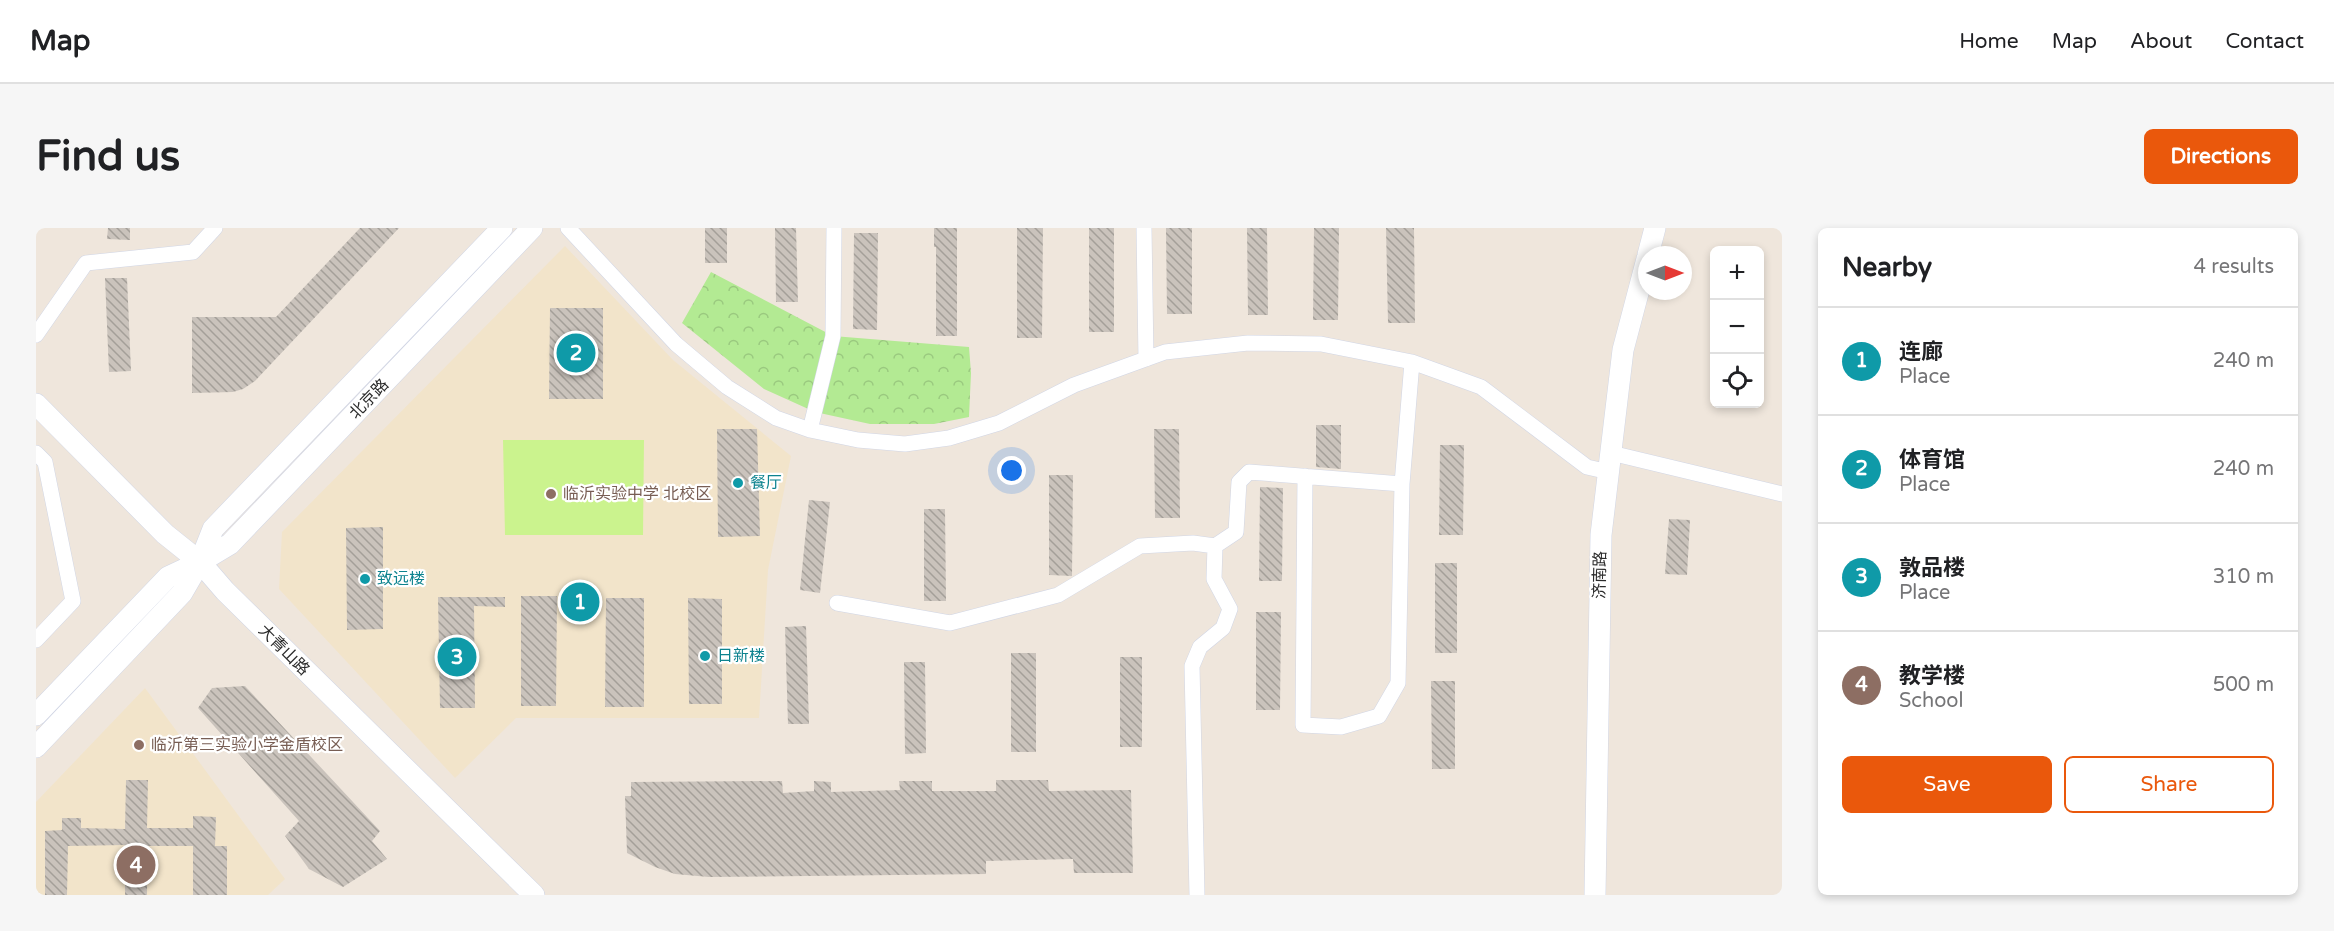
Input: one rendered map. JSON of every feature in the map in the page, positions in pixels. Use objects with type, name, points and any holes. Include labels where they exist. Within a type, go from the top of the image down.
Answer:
[{"type":"main road","name":"北京路","points":[[36,747],[182,593],[200,562],[213,529],[502,228]]},
{"type":"main road","name":"北京路","points":[[36,715],[168,577],[230,544],[532,228]]},
{"type":"main road","name":"济南路","points":[[1650,246],[1655,228]]},
{"type":"main road","name":"济南路","points":[[1595,895],[1601,535],[1623,350],[1638,292]]},
{"type":"main road","name":"大青山路","points":[[36,404],[165,534],[200,562],[225,591],[534,895]]},
{"type":"street","points":[[36,335],[86,262],[193,252],[215,228]]},
{"type":"street","points":[[567,228],[676,344],[727,387],[777,418],[810,430],[858,440],[905,444],[949,438],[999,423],[1074,385],[1165,352],[1248,343],[1310,344],[1412,362],[1481,387],[1587,467],[1610,463],[1782,494]]},
{"type":"street","points":[[810,430],[833,336],[834,228]]},
{"type":"street","points":[[1144,228],[1146,359]]},
{"type":"street","points":[[1305,476],[1302,725],[1341,727],[1379,716],[1398,683],[1402,484],[1412,362]]},
{"type":"street","points":[[36,453],[45,462],[73,601],[36,640]]},
{"type":"street","points":[[837,603],[950,623],[1058,595],[1140,546],[1193,543],[1215,546],[1236,532],[1239,482],[1249,472],[1402,484]]},
{"type":"street","points":[[1197,895],[1192,666],[1200,647],[1223,628],[1230,609],[1214,579],[1215,546]]},
{"type":"shaded area","name":"临沂实验中学 北校区","points":[[565,246],[673,360],[791,456],[768,570],[759,718],[516,718],[455,778],[279,589],[282,532]]},
{"type":"shaded area","name":"临沂第三实验小学金盾校区","points":[[145,688],[285,879],[268,895],[36,895],[36,802]]},
{"type":"green space","points":[[711,272],[833,336],[969,347],[971,373],[969,417],[934,424],[870,424],[815,412],[764,389],[682,323]]},
{"type":"green space","points":[[503,440],[644,440],[643,535],[505,535]]},
{"type":"building","points":[[108,228],[130,228],[130,240],[107,239]]},
{"type":"building","points":[[360,228],[399,228],[255,381],[233,392],[192,393],[192,317],[276,317]]},
{"type":"building","points":[[705,228],[727,228],[727,263],[705,263]]},
{"type":"building","points":[[775,228],[796,228],[798,302],[776,302]]},
{"type":"building","points":[[934,228],[957,228],[957,336],[936,336]]},
{"type":"building","points":[[1017,228],[1043,228],[1042,338],[1017,338]]},
{"type":"building","points":[[1089,228],[1114,228],[1114,332],[1089,332]]},
{"type":"building","points":[[1166,228],[1192,228],[1192,314],[1167,314]]},
{"type":"building","points":[[1247,228],[1267,228],[1268,315],[1248,315]]},
{"type":"building","points":[[1314,228],[1339,228],[1338,320],[1313,320]]},
{"type":"building","points":[[1386,228],[1414,228],[1415,323],[1388,323]]},
{"type":"building","points":[[854,233],[878,233],[877,330],[853,329]]},
{"type":"building","points":[[105,278],[127,278],[131,371],[109,372]]},
{"type":"building","points":[[550,308],[603,308],[603,399],[549,399]]},
{"type":"building","points":[[1316,425],[1341,425],[1341,469],[1316,467]]},
{"type":"building","name":"餐厅","points":[[717,429],[757,429],[760,536],[718,537]]},
{"type":"building","points":[[1154,429],[1179,429],[1180,518],[1155,518]]},
{"type":"building","points":[[1440,445],[1464,445],[1463,535],[1439,535]]},
{"type":"building","points":[[1049,475],[1073,475],[1072,576],[1049,575]]},
{"type":"building","points":[[1260,487],[1283,488],[1282,581],[1259,581]]},
{"type":"building","points":[[809,500],[830,502],[820,593],[800,590]]},
{"type":"building","points":[[924,509],[945,509],[946,601],[924,601]]},
{"type":"building","points":[[1669,519],[1690,520],[1687,575],[1665,574]]},
{"type":"building","name":"致远楼","points":[[383,527],[383,629],[347,630],[346,528]]},
{"type":"building","points":[[1435,563],[1457,563],[1457,653],[1435,653]]},
{"type":"building","points":[[521,596],[557,596],[556,706],[521,706]]},
{"type":"building","points":[[438,597],[505,597],[505,607],[474,606],[475,708],[440,708]]},
{"type":"building","points":[[606,598],[644,598],[644,707],[605,707]]},
{"type":"building","name":"日新楼","points":[[688,598],[722,599],[722,704],[689,704]]},
{"type":"building","points":[[1256,612],[1281,612],[1280,710],[1256,710]]},
{"type":"building","points":[[806,626],[809,724],[788,724],[785,627]]},
{"type":"building","points":[[1011,653],[1036,653],[1036,752],[1011,752]]},
{"type":"building","points":[[1120,657],[1142,657],[1142,747],[1120,747]]},
{"type":"building","points":[[904,662],[925,662],[926,753],[905,754]]},
{"type":"building","points":[[1431,681],[1455,681],[1455,769],[1432,769]]},
{"type":"building","points":[[245,686],[380,831],[372,841],[387,859],[343,887],[309,869],[285,836],[299,821],[198,708],[212,688]]},
{"type":"building","points":[[126,780],[148,780],[147,828],[193,828],[193,816],[216,817],[215,846],[227,846],[227,895],[193,895],[193,846],[147,846],[147,895],[125,895],[125,845],[68,846],[67,895],[45,895],[45,831],[62,830],[62,818],[81,818],[81,828],[125,829]]},
{"type":"building","points":[[996,780],[1048,780],[1049,791],[1131,790],[1133,873],[1074,873],[1073,859],[986,861],[986,874],[709,877],[675,874],[627,853],[625,796],[631,796],[631,782],[782,781],[783,793],[814,791],[814,781],[831,782],[831,792],[900,790],[899,781],[932,781],[932,791],[996,791]]},
{"type":"place","name":"体育馆","points":[[576,353]]},
{"type":"place","name":"餐厅","points":[[738,483]]},
{"type":"place","name":"临沂实验中学 北校区","points":[[551,494]]},
{"type":"place","name":"致远楼","points":[[365,579]]},
{"type":"place","name":"连廊","points":[[580,602]]},
{"type":"place","name":"日新楼","points":[[705,656]]},
{"type":"place","name":"敦品楼","points":[[457,657]]},
{"type":"place","name":"临沂第三实验小学金盾校区","points":[[139,745]]},
{"type":"place","name":"教学楼","points":[[136,865]]}]
